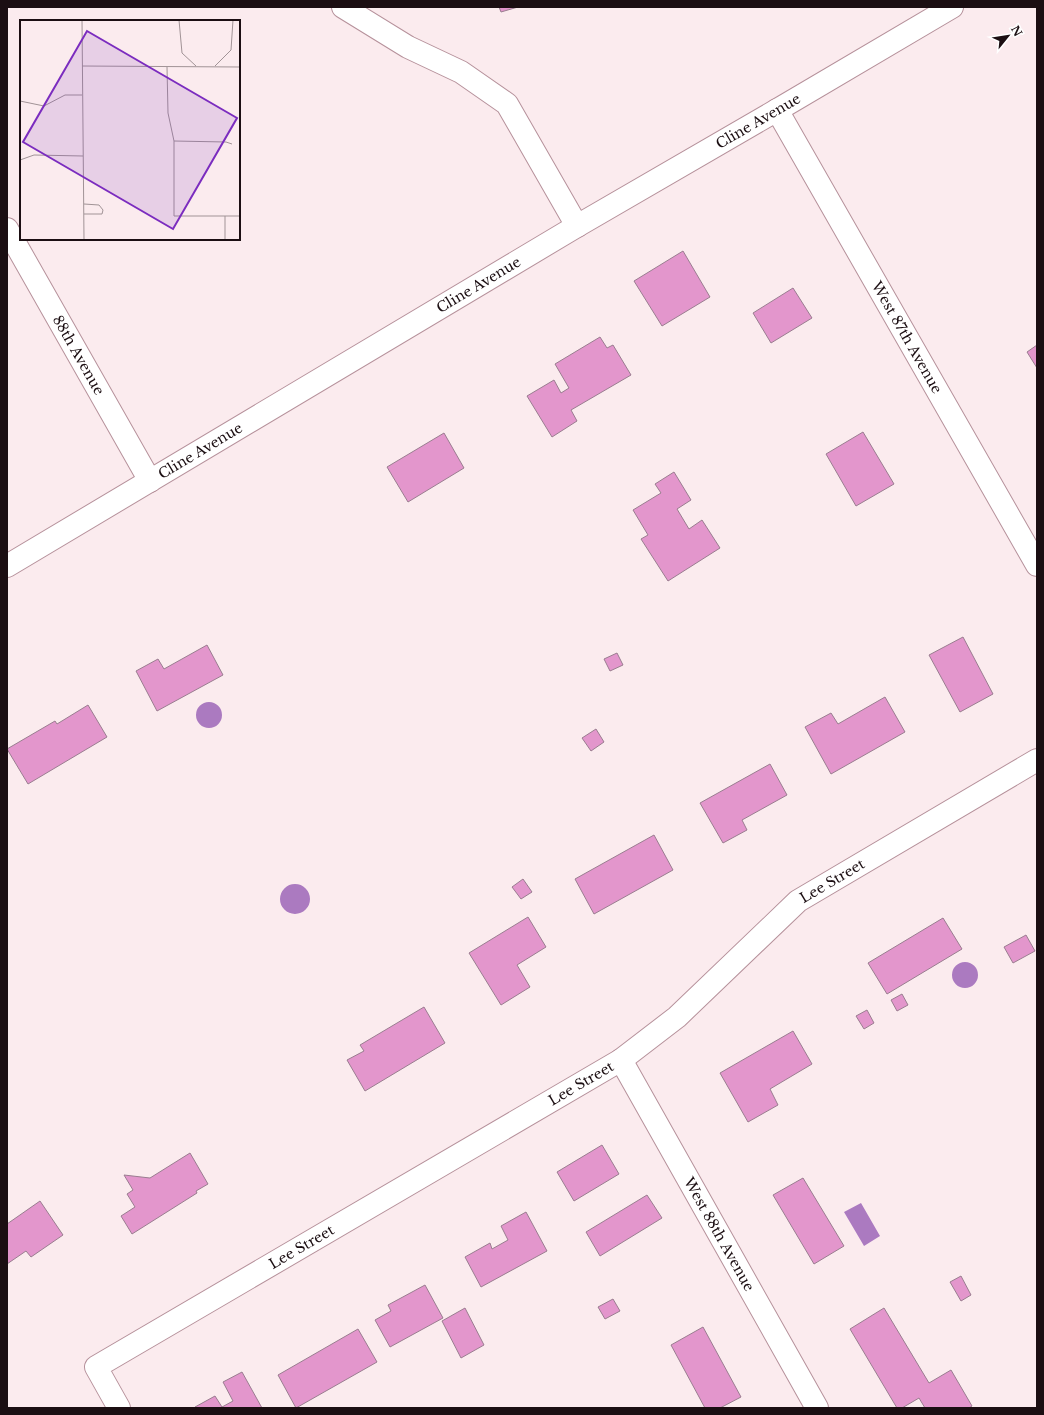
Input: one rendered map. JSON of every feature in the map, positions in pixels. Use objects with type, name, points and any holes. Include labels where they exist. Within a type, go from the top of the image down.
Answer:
[{"type":"street","points":[[343,7],[408,47],[461,72],[507,104],[577,226]]},
{"type":"street","name":"Cline Avenue","points":[[7,566],[577,226],[952,7]]},
{"type":"street","name":"West 87th Avenue","points":[[777,110],[1037,565]]},
{"type":"street","name":"88th Avenue","points":[[7,229],[150,481]]},
{"type":"street","name":"Lee Street","points":[[119,1408],[96,1367],[621,1060],[677,1017],[798,901],[1037,760]]},
{"type":"street","name":"West 88th Avenue","points":[[621,1060],[817,1408]]},
{"type":"shaded area","points":[[209,702],[218,706],[222,715],[218,724],[209,728],[200,724],[196,715],[200,706]]},
{"type":"shaded area","points":[[295,884],[306,888],[310,899],[306,910],[295,914],[284,910],[280,899],[284,888]]},
{"type":"shaded area","points":[[965,962],[974,966],[978,975],[974,984],[965,988],[956,984],[952,975],[956,966]]},
{"type":"shaded area","points":[[861,1203],[880,1236],[864,1246],[844,1212]]},
{"type":"building","points":[[499,7],[518,7],[501,12]]},
{"type":"building","points":[[683,251],[710,297],[662,326],[634,281]]},
{"type":"building","points":[[793,288],[812,318],[771,343],[753,313]]},
{"type":"building","points":[[600,337],[607,348],[613,345],[631,375],[571,410],[577,421],[552,437],[527,396],[554,380],[561,393],[569,388],[555,364]]},
{"type":"building","points":[[1037,345],[1037,368],[1027,352]]},
{"type":"building","points":[[863,432],[894,484],[856,506],[826,454]]},
{"type":"building","points":[[444,433],[464,468],[408,502],[387,467]]},
{"type":"building","points":[[674,472],[691,500],[677,509],[689,529],[702,520],[720,548],[668,581],[641,539],[648,535],[633,510],[661,493],[655,484]]},
{"type":"building","points":[[963,637],[993,694],[960,712],[929,655]]},
{"type":"building","points":[[207,645],[223,675],[157,711],[136,671],[158,659],[164,669]]},
{"type":"building","points":[[617,653],[623,665],[610,671],[604,659]]},
{"type":"building","points":[[885,697],[905,732],[831,774],[805,727],[831,713],[838,724]]},
{"type":"building","points":[[88,705],[107,737],[28,784],[7,749],[55,721],[57,724]]},
{"type":"building","points":[[596,729],[604,742],[591,751],[582,738]]},
{"type":"building","points":[[770,764],[787,795],[742,820],[747,830],[723,843],[700,803]]},
{"type":"building","points":[[654,835],[673,870],[594,914],[575,879]]},
{"type":"building","points":[[523,879],[532,892],[521,899],[512,887]]},
{"type":"building","points":[[528,917],[546,947],[517,965],[530,987],[501,1005],[469,953]]},
{"type":"building","points":[[943,918],[962,949],[887,994],[868,963]]},
{"type":"building","points":[[1026,935],[1035,951],[1013,963],[1004,947]]},
{"type":"building","points":[[902,994],[908,1005],[897,1011],[891,1000]]},
{"type":"building","points":[[424,1007],[445,1043],[365,1091],[347,1060],[364,1051],[360,1045]]},
{"type":"building","points":[[867,1010],[874,1023],[864,1029],[856,1016]]},
{"type":"building","points":[[793,1031],[812,1064],[770,1089],[778,1105],[748,1122],[720,1073]]},
{"type":"building","points":[[602,1145],[619,1174],[574,1201],[557,1172]]},
{"type":"building","points":[[190,1153],[208,1184],[196,1191],[197,1193],[132,1234],[121,1216],[135,1207],[127,1194],[133,1190],[124,1175],[150,1178]]},
{"type":"building","points":[[803,1178],[844,1246],[814,1264],[773,1195]]},
{"type":"building","points":[[647,1195],[662,1218],[600,1256],[586,1232]]},
{"type":"building","points":[[40,1201],[63,1235],[31,1257],[26,1251],[7,1264],[7,1224]]},
{"type":"building","points":[[526,1212],[547,1251],[481,1287],[465,1257],[490,1243],[492,1249],[508,1240],[501,1226]]},
{"type":"building","points":[[961,1276],[971,1295],[961,1301],[950,1282]]},
{"type":"building","points":[[425,1285],[443,1318],[390,1347],[375,1320],[391,1311],[388,1305]]},
{"type":"building","points":[[613,1299],[620,1311],[605,1319],[598,1307]]},
{"type":"building","points":[[465,1308],[484,1345],[461,1358],[442,1321]]},
{"type":"building","points":[[884,1308],[929,1383],[951,1370],[972,1406],[969,1408],[925,1408],[919,1398],[902,1408],[897,1408],[850,1329]]},
{"type":"building","points":[[703,1327],[741,1397],[720,1408],[705,1408],[671,1345]]},
{"type":"building","points":[[358,1329],[377,1362],[296,1408],[278,1375]]},
{"type":"building","points":[[242,1372],[262,1408],[195,1408],[215,1396],[222,1407],[233,1401],[223,1382]]}]
